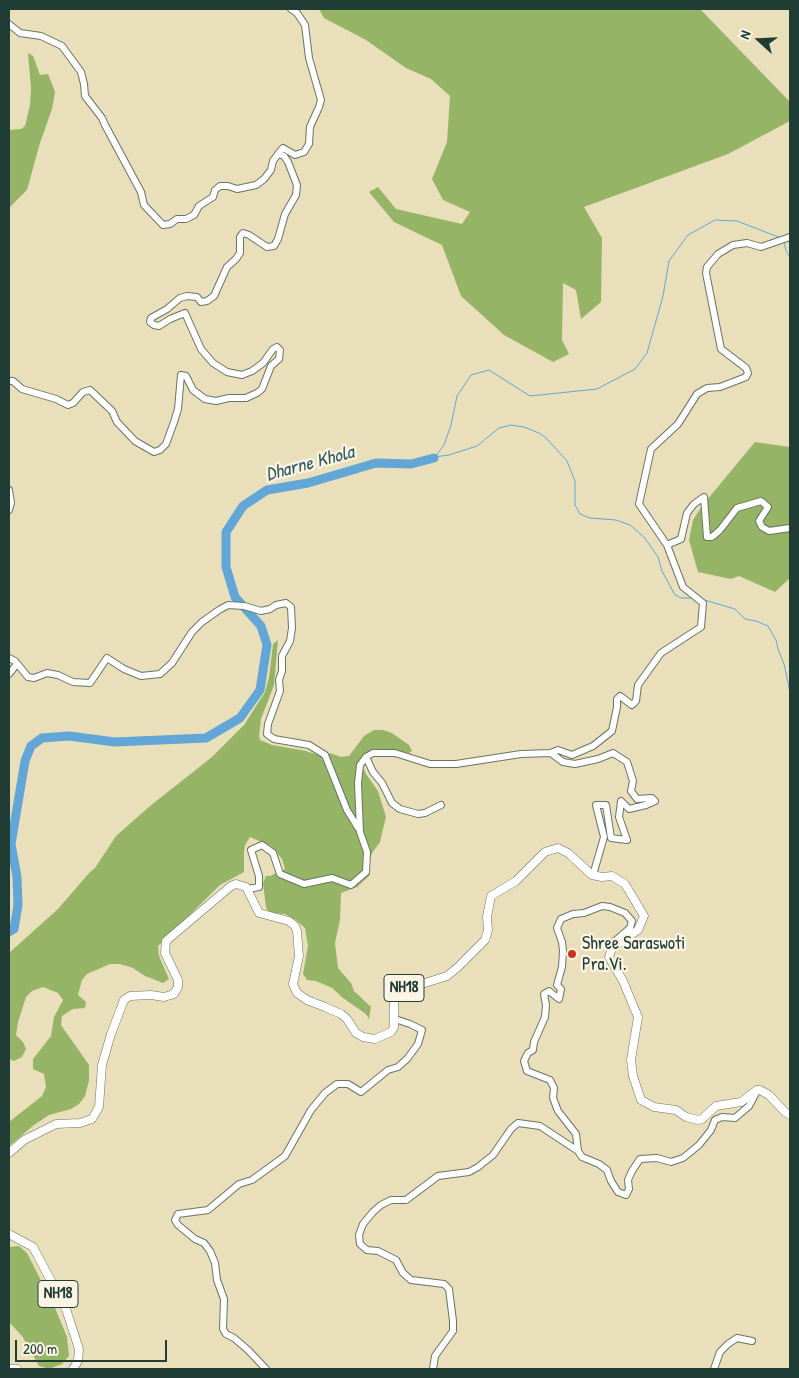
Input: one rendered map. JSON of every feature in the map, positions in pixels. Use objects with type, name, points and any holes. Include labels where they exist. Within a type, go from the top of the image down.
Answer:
[{"type":"main road","name":"NH18","points":[[248,889],[259,912],[288,921],[295,926],[299,956],[292,984],[301,997],[341,1014],[347,1019],[356,1033],[363,1037],[375,1039],[391,1032],[395,1025],[394,998],[397,994],[404,988],[447,976],[485,940],[488,930],[490,896],[516,881],[545,852],[558,848],[568,853],[593,875]]},
{"type":"main road","points":[[593,875],[602,877],[612,876],[625,884],[644,916],[638,930],[612,948],[609,957],[623,981],[638,1017],[631,1060],[633,1076],[641,1100],[654,1106],[676,1110],[686,1117],[698,1120],[702,1119],[716,1106],[741,1102],[757,1090],[769,1095],[790,1115]]},
{"type":"main road","points":[[9,1153],[24,1140],[56,1124],[80,1123],[92,1118],[99,1107],[102,1065],[124,1000],[130,996],[151,995],[164,997],[174,994],[178,987],[178,980],[164,953],[166,941],[231,886],[236,884],[243,885],[248,889]]},
{"type":"main road","name":"NH18","points":[[9,1234],[32,1247],[66,1309],[78,1349],[78,1361],[73,1369]]},
{"type":"main road","points":[[9,1369],[17,1369]]},
{"type":"street","points":[[9,24],[20,33],[41,36],[62,46],[81,72],[84,96],[102,118],[142,192],[144,205],[163,225],[194,215],[199,206],[212,197],[215,190],[220,186],[236,189],[256,185],[271,170],[273,161],[283,148],[295,155],[304,152],[309,144],[310,127],[321,100],[309,58],[305,25],[297,13],[291,9]]},
{"type":"street","points":[[9,380],[22,389],[68,404],[73,403],[83,392],[90,390],[112,411],[117,422],[134,440],[154,452],[160,450],[166,444],[174,422],[178,409],[181,376],[186,376],[193,390],[205,399],[246,398],[262,389],[271,366],[279,359],[280,350],[277,347],[273,349],[263,363],[242,375],[227,372],[213,363],[201,349],[185,313],[159,326],[150,322],[151,318],[167,309],[180,298],[187,296],[197,297],[201,302],[207,301],[214,296],[227,267],[236,259],[240,252],[240,237],[243,234],[249,235],[267,247],[274,246],[278,239],[285,214],[296,195],[297,185],[288,162],[284,156],[278,154]]},
{"type":"street","points":[[360,832],[358,783],[360,766],[366,757],[373,753],[395,753],[430,764],[456,764],[521,754],[551,753],[558,750],[572,756],[593,746],[612,732],[617,699],[620,696],[632,705],[636,701],[638,684],[661,652],[701,628],[703,603],[683,587],[667,544],[639,504],[650,449],[678,424],[698,394],[707,388],[720,387],[746,377],[748,373],[746,368],[721,349],[706,273],[707,267],[718,254],[733,244],[747,243],[761,247],[790,237]]},
{"type":"street","points":[[9,490],[11,503],[9,510]]},
{"type":"street","points":[[667,544],[682,539],[687,513],[694,504],[704,497],[707,537],[712,537],[737,508],[761,501],[768,507],[759,522],[762,527],[769,531],[790,528]]},
{"type":"street","points":[[9,658],[28,677],[34,678],[47,673],[58,675],[73,682],[90,683],[107,658],[124,669],[141,676],[160,674],[172,663],[192,632],[202,622],[228,605],[244,606],[261,611],[286,603],[292,607],[290,641],[282,656],[282,671],[279,680],[280,692],[268,724],[267,734],[274,739],[309,745],[325,756],[347,810],[360,832],[368,852],[366,872],[351,885],[332,878],[304,884],[280,874],[273,853],[262,845],[251,850],[259,876],[259,886],[248,889]]},
{"type":"street","points":[[9,674],[17,664]]},
{"type":"street","points":[[551,753],[563,762],[575,764],[613,754],[627,762],[633,781],[631,791],[637,798],[652,798],[655,801],[629,809],[621,801],[619,817],[627,840],[611,838],[606,805],[596,805],[604,837],[593,875]]},
{"type":"street","points":[[366,757],[368,764],[382,783],[392,803],[400,809],[418,814],[440,806]]},
{"type":"street","points":[[578,1151],[576,1134],[558,1111],[553,1098],[554,1088],[550,1080],[527,1071],[524,1061],[528,1053],[533,1050],[534,1042],[545,1017],[546,1005],[544,994],[549,990],[559,999],[561,989],[557,985],[562,967],[563,951],[557,928],[561,919],[602,906],[625,913],[632,921],[630,928],[614,942],[612,948]]},
{"type":"street","points":[[266,1369],[248,1350],[226,1334],[223,1329],[224,1299],[210,1251],[204,1243],[195,1239],[178,1225],[175,1220],[178,1214],[208,1210],[239,1184],[252,1180],[285,1156],[311,1110],[325,1093],[337,1084],[348,1084],[361,1092],[388,1070],[398,1067],[408,1060],[418,1044],[422,1030],[395,1019]]},
{"type":"street","points":[[433,1369],[435,1356],[453,1331],[450,1288],[444,1284],[411,1280],[403,1273],[396,1260],[378,1251],[367,1250],[360,1244],[359,1235],[363,1224],[373,1212],[391,1200],[406,1200],[438,1176],[469,1172],[478,1167],[493,1154],[511,1129],[518,1123],[540,1126],[578,1151],[582,1157],[599,1164],[607,1170],[618,1192],[626,1195],[629,1189],[628,1180],[640,1159],[657,1158],[671,1162],[683,1158],[711,1130],[715,1120],[722,1117],[735,1118],[749,1106],[757,1090]]},
{"type":"street","points":[[714,1369],[720,1352],[728,1344],[738,1338],[752,1341]]},
{"type":"green space","points":[[319,9],[700,9],[790,102],[790,121],[728,154],[584,207],[602,238],[601,302],[581,319],[576,290],[563,283],[562,340],[569,354],[553,362],[504,335],[461,296],[442,245],[394,222],[369,192],[378,187],[396,209],[462,224],[470,212],[443,200],[432,179],[447,142],[450,96],[431,79],[406,68],[366,40],[324,18]]},
{"type":"green space","points":[[28,53],[33,56],[40,75],[48,74],[55,92],[52,109],[27,190],[9,208],[9,130],[21,129],[25,126],[30,105],[31,88]]},
{"type":"green space","points":[[755,442],[790,447],[790,578],[775,592],[739,576],[731,579],[698,572],[689,540],[693,520],[702,506]]},
{"type":"green space","points":[[278,640],[274,685],[261,719],[260,740],[272,745],[306,751],[321,756],[322,760],[330,753],[341,757],[349,756],[364,736],[374,730],[383,730],[392,733],[409,745],[412,751],[409,753],[379,749],[367,753],[356,768],[356,771],[364,769],[378,791],[386,817],[380,842],[369,861],[370,875],[357,887],[341,893],[340,920],[335,943],[338,968],[351,983],[354,991],[371,1007],[369,1019],[366,1014],[332,988],[316,981],[307,980],[303,974],[308,946],[305,928],[285,914],[272,913],[266,907],[263,883],[266,876],[285,869],[282,859],[271,846],[250,837],[245,845],[244,872],[220,885],[158,946],[159,956],[169,979],[163,983],[145,976],[133,968],[120,964],[110,964],[87,974],[82,980],[78,995],[86,1002],[85,1008],[73,1009],[62,1016],[61,1025],[89,1065],[89,1081],[85,1096],[79,1104],[71,1109],[49,1115],[9,1146],[9,1122],[42,1096],[46,1087],[44,1074],[33,1069],[33,1059],[51,1036],[54,1017],[63,1000],[58,993],[43,987],[32,991],[26,997],[16,1035],[23,1042],[26,1049],[22,1057],[14,1061],[9,1059],[9,953],[58,909],[95,868],[116,836],[150,806],[212,757],[244,725],[265,692],[273,644]]},
{"type":"green space","points":[[19,1246],[27,1253],[55,1308],[67,1337],[69,1356],[62,1364],[49,1369],[39,1366],[22,1336],[9,1322],[9,1247]]},
{"type":"waterway","name":"Dharne Khola","points":[[434,458],[444,445],[451,425],[457,396],[471,375],[489,370],[530,396],[597,389],[635,369],[647,353],[663,296],[669,261],[688,235],[715,220],[737,221],[781,238]]},
{"type":"waterway","name":"Dharne Khola","points":[[784,242],[790,257]]},
{"type":"waterway","points":[[434,457],[449,455],[477,446],[499,428],[511,425],[524,427],[539,433],[567,461],[575,481],[575,505],[580,514],[590,518],[616,520],[630,525],[644,537],[658,557],[662,571],[675,595],[681,598],[691,598]]},
{"type":"waterway","name":"Dharne Khola","points":[[9,932],[14,929],[18,905],[17,877],[11,844],[25,761],[31,746],[42,738],[69,736],[115,742],[206,738],[240,718],[260,690],[267,645],[261,626],[235,597],[226,567],[226,532],[243,506],[267,490],[308,483],[376,463],[411,464],[434,458]]},
{"type":"waterway","points":[[704,600],[735,609],[745,619],[768,626],[776,640],[790,692]]},
{"type":"place","name":"Shree Saraswoti Pra.Vi.","points":[[572,954]]}]
